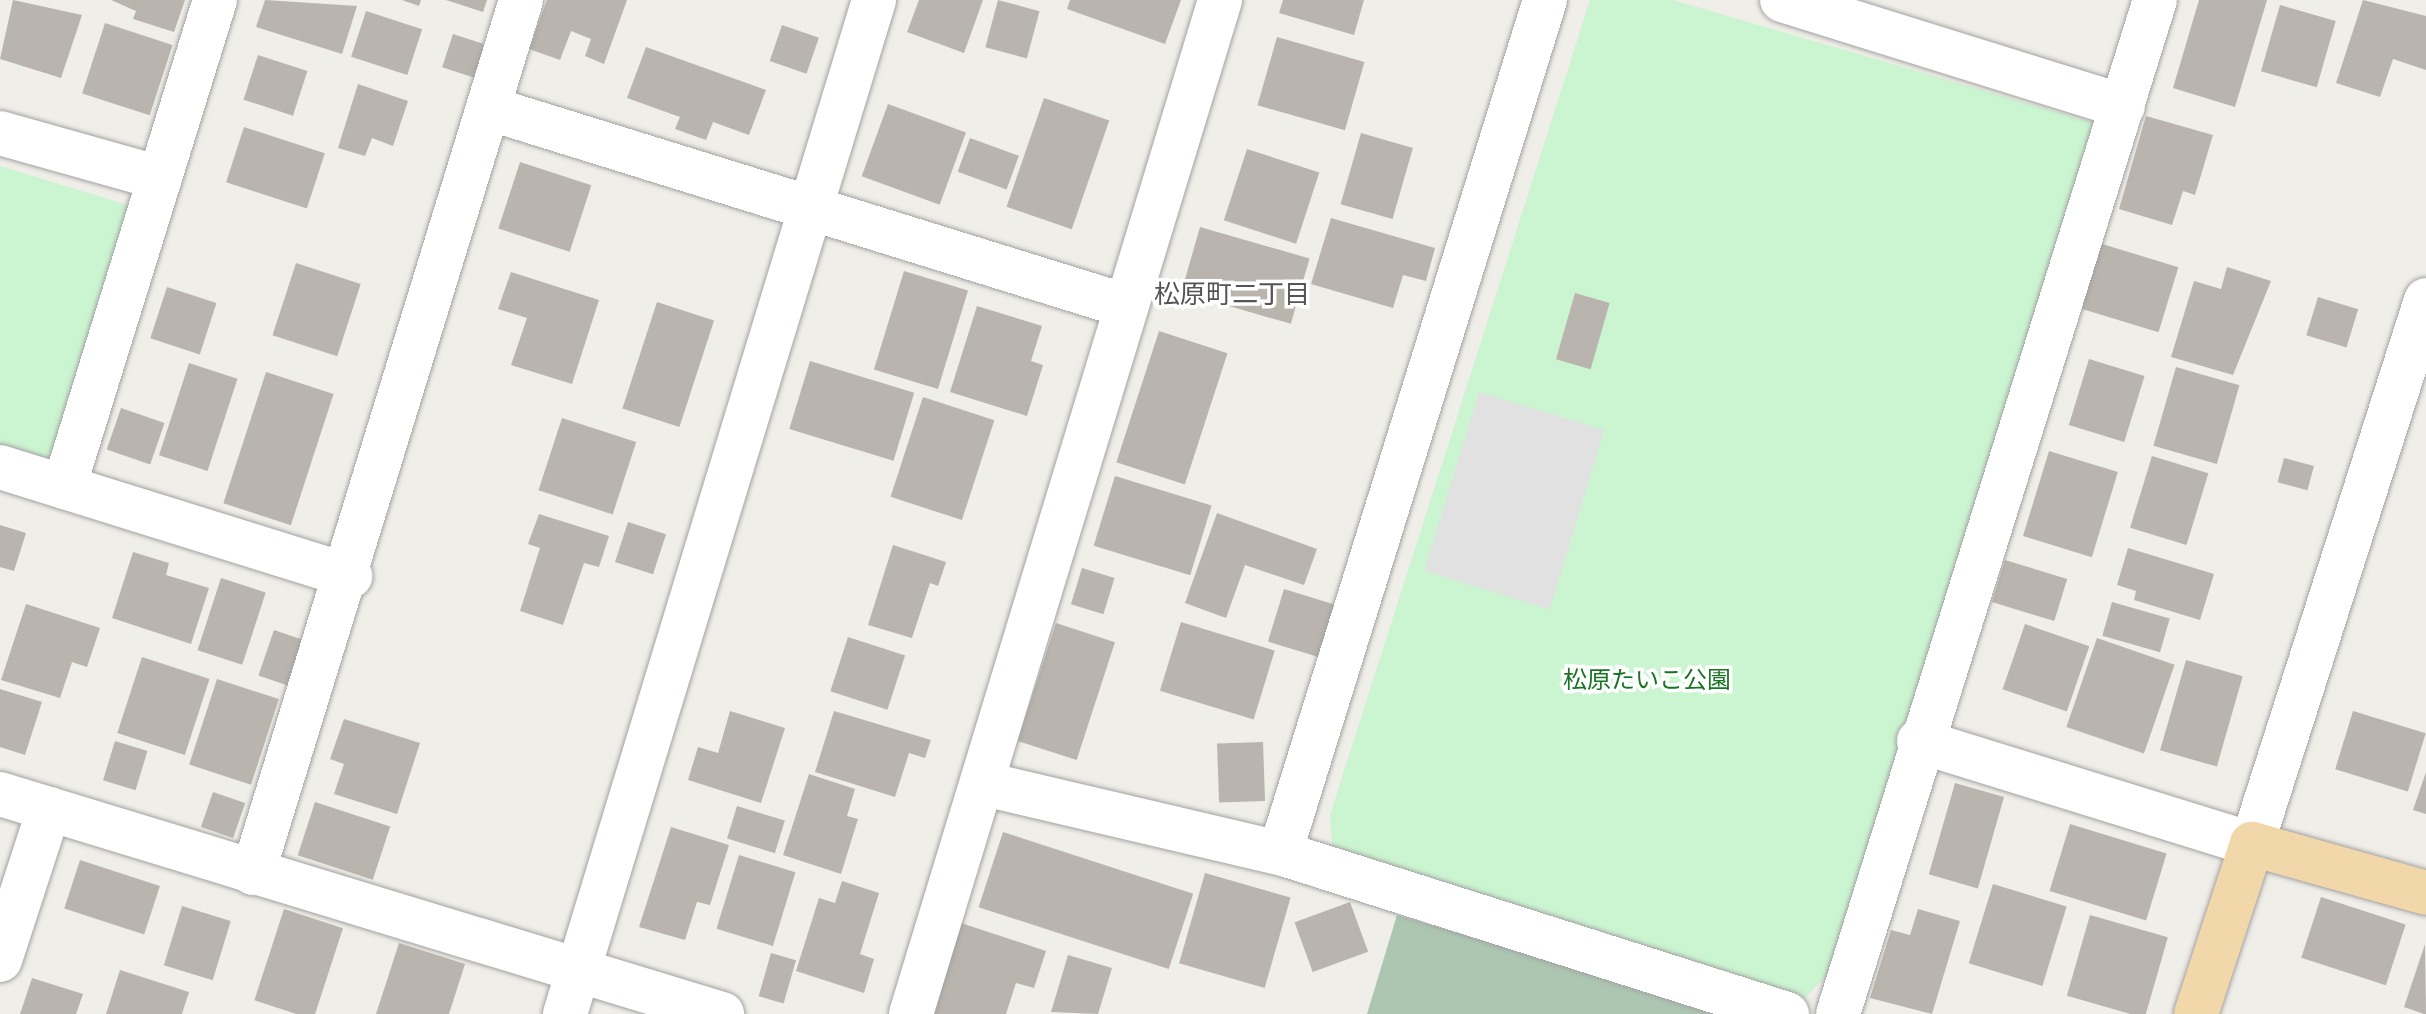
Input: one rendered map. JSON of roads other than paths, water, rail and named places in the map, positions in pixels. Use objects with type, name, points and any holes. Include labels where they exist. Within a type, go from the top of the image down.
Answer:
[{"type":"main road","points":[[2196,1014],[2252,844],[2426,893]]},
{"type":"street","points":[[64,487],[215,0]]},
{"type":"street","points":[[253,873],[350,576],[521,0]]},
{"type":"street","points":[[571,994],[874,0]]},
{"type":"street","points":[[911,1014],[985,784],[1123,305],[1220,0]]},
{"type":"street","points":[[1280,853],[1545,0]]},
{"type":"street","points":[[1782,0],[2123,106]]},
{"type":"street","points":[[1838,1014],[1919,741],[2155,0]]},
{"type":"street","points":[[488,108],[1123,305]]},
{"type":"street","points":[[0,133],[160,178]]},
{"type":"street","points":[[1919,741],[2252,844],[2426,300]]},
{"type":"street","points":[[0,467],[350,576]]},
{"type":"street","points":[[985,784],[1280,853],[1787,1014]]},
{"type":"street","points":[[0,794],[253,873],[571,994],[722,1014]]},
{"type":"street","points":[[0,960],[49,809]]},
{"type":"district","name":"松原町二丁目","points":[[1232,295]]},
{"type":"park label","name":"松原たいこ公園","points":[[1647,681]]}]
